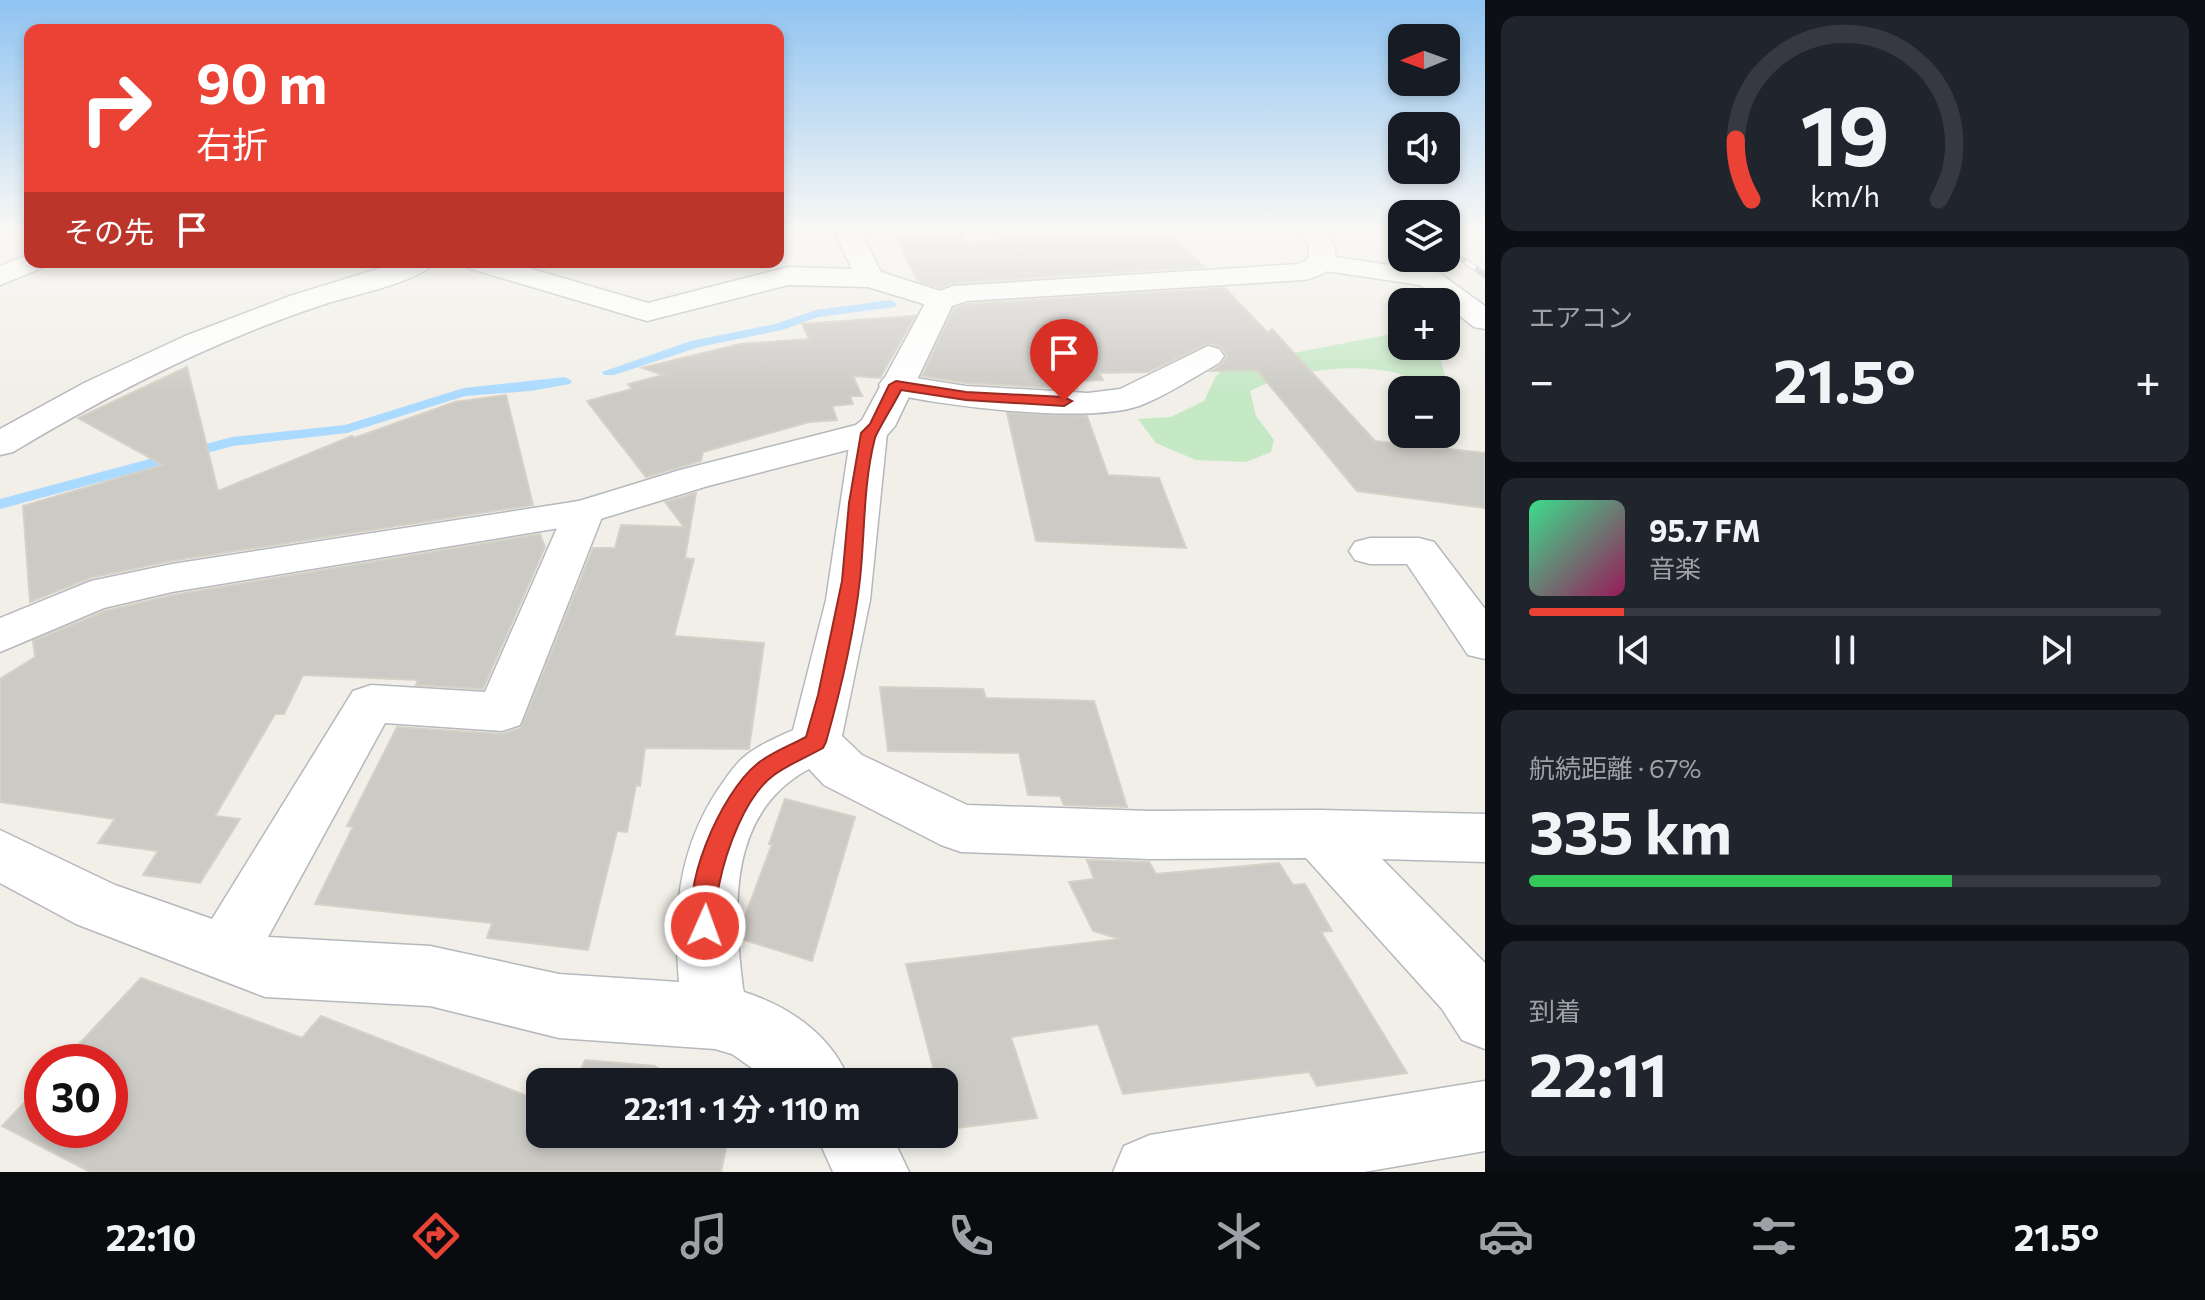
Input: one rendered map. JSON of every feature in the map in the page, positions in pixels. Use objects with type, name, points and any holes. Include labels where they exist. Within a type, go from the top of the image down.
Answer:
[{"type":"street","points":[[0,444],[42,418],[124,377],[276,310],[355,286]]},
{"type":"street","points":[[558,286],[647,312],[750,286]]},
{"type":"street","points":[[894,286],[940,300],[964,292],[1071,286]]},
{"type":"street","points":[[1438,286],[1485,320]]},
{"type":"street","points":[[0,636],[91,596],[172,578],[584,512],[694,478],[869,433],[877,426],[940,300]]},
{"type":"street","points":[[896,385],[966,396],[1088,403],[1128,398],[1208,356]]},
{"type":"street","points":[[715,1017],[706,954],[704,897],[714,852],[732,812],[764,770],[815,742],[829,695],[851,581],[858,503],[869,433]]},
{"type":"street","points":[[226,953],[371,704],[502,712],[584,512]]},
{"type":"street","points":[[1370,551],[1419,551],[1485,643]]},
{"type":"street","points":[[815,742],[843,770],[961,828],[1150,835],[1320,834],[1485,838]]},
{"type":"street","points":[[1320,834],[1465,987],[1485,1017]]},
{"type":"street","points":[[0,855],[97,905],[265,967],[430,976],[559,1006],[715,1017],[747,1025],[792,1054],[804,1068]]},
{"type":"street","points":[[1150,1172],[1485,1116]]},
{"type":"street","points":[[859,1148],[872,1172]]},
{"type":"green space","points":[[1388,335],[1388,360],[1441,360],[1445,376],[1405,376],[1357,368],[1301,373],[1266,384],[1250,391],[1256,416],[1274,440],[1271,452],[1246,462],[1196,460],[1156,443],[1138,419],[1171,417],[1204,401],[1216,376],[1234,359],[1294,353]]},
{"type":"building","points":[[1225,288],[1268,333],[1272,329],[1375,441],[1388,442],[1388,448],[1439,448],[1485,453],[1485,508],[1357,491],[1257,370],[1211,371],[1221,365],[1227,356],[1221,347],[1209,343],[1148,372],[1099,373],[1103,380],[1074,381],[1077,389],[966,383],[922,376],[954,308],[968,304]]},
{"type":"building","points":[[915,316],[880,378],[853,376],[862,396],[850,396],[853,404],[832,406],[837,420],[809,422],[703,452],[701,461],[646,477],[587,401],[632,389],[628,384],[663,375],[642,368],[740,344],[809,339],[802,324]]},
{"type":"building","points":[[187,367],[218,491],[352,436],[354,438],[455,402],[506,395],[533,505],[171,561],[90,578],[30,602],[23,506],[163,465],[78,418]]},
{"type":"building","points":[[1007,413],[1087,416],[1108,475],[1159,478],[1186,548],[1036,541]]},
{"type":"building","points":[[696,493],[685,558],[694,559],[674,636],[764,643],[749,749],[645,748],[640,786],[636,785],[627,832],[617,831],[588,950],[487,938],[492,923],[315,904],[353,827],[347,826],[397,727],[502,734],[521,728],[593,548],[615,548],[621,525],[684,527],[665,502]]},
{"type":"building","points":[[540,534],[545,547],[483,689],[416,685],[418,680],[303,675],[284,714],[275,714],[215,816],[240,819],[200,883],[143,875],[158,851],[98,843],[115,819],[0,802],[0,679],[35,657],[33,641],[105,611],[173,595]]},
{"type":"building","points":[[880,687],[983,689],[986,698],[1094,701],[1127,807],[1064,805],[1060,796],[1028,795],[1019,753],[888,751]]},
{"type":"building","points":[[785,799],[855,817],[812,961],[741,939],[741,927]]},
{"type":"building","points":[[1087,860],[1149,862],[1156,874],[1279,863],[1293,885],[1305,884],[1332,931],[1321,932],[1407,1073],[1317,1086],[1309,1072],[1123,1094],[1098,1024],[1011,1037],[1037,1118],[958,1128],[958,1068],[933,1068],[906,964],[1120,939],[1093,931],[1069,882],[1094,879]]},
{"type":"building","points":[[141,978],[302,1038],[321,1016],[526,1096],[526,1148],[726,1148],[721,1172],[90,1172],[44,1148],[128,1148],[128,1044],[79,1044]]},
{"type":"building","points":[[585,1060],[658,1068],[582,1068]]},
{"type":"building","points":[[24,1103],[24,1138],[2,1126]]},
{"type":"waterway","points":[[609,372],[696,344],[778,327],[816,314],[891,304]]},
{"type":"waterway","points":[[0,504],[232,442],[347,429],[464,392],[565,381]]},
{"type":"route","points":[[705,926],[704,897],[714,852],[732,812],[764,770],[815,742],[829,695],[851,581],[858,503],[869,433],[877,426],[896,385],[966,396],[1064,401]]}]
